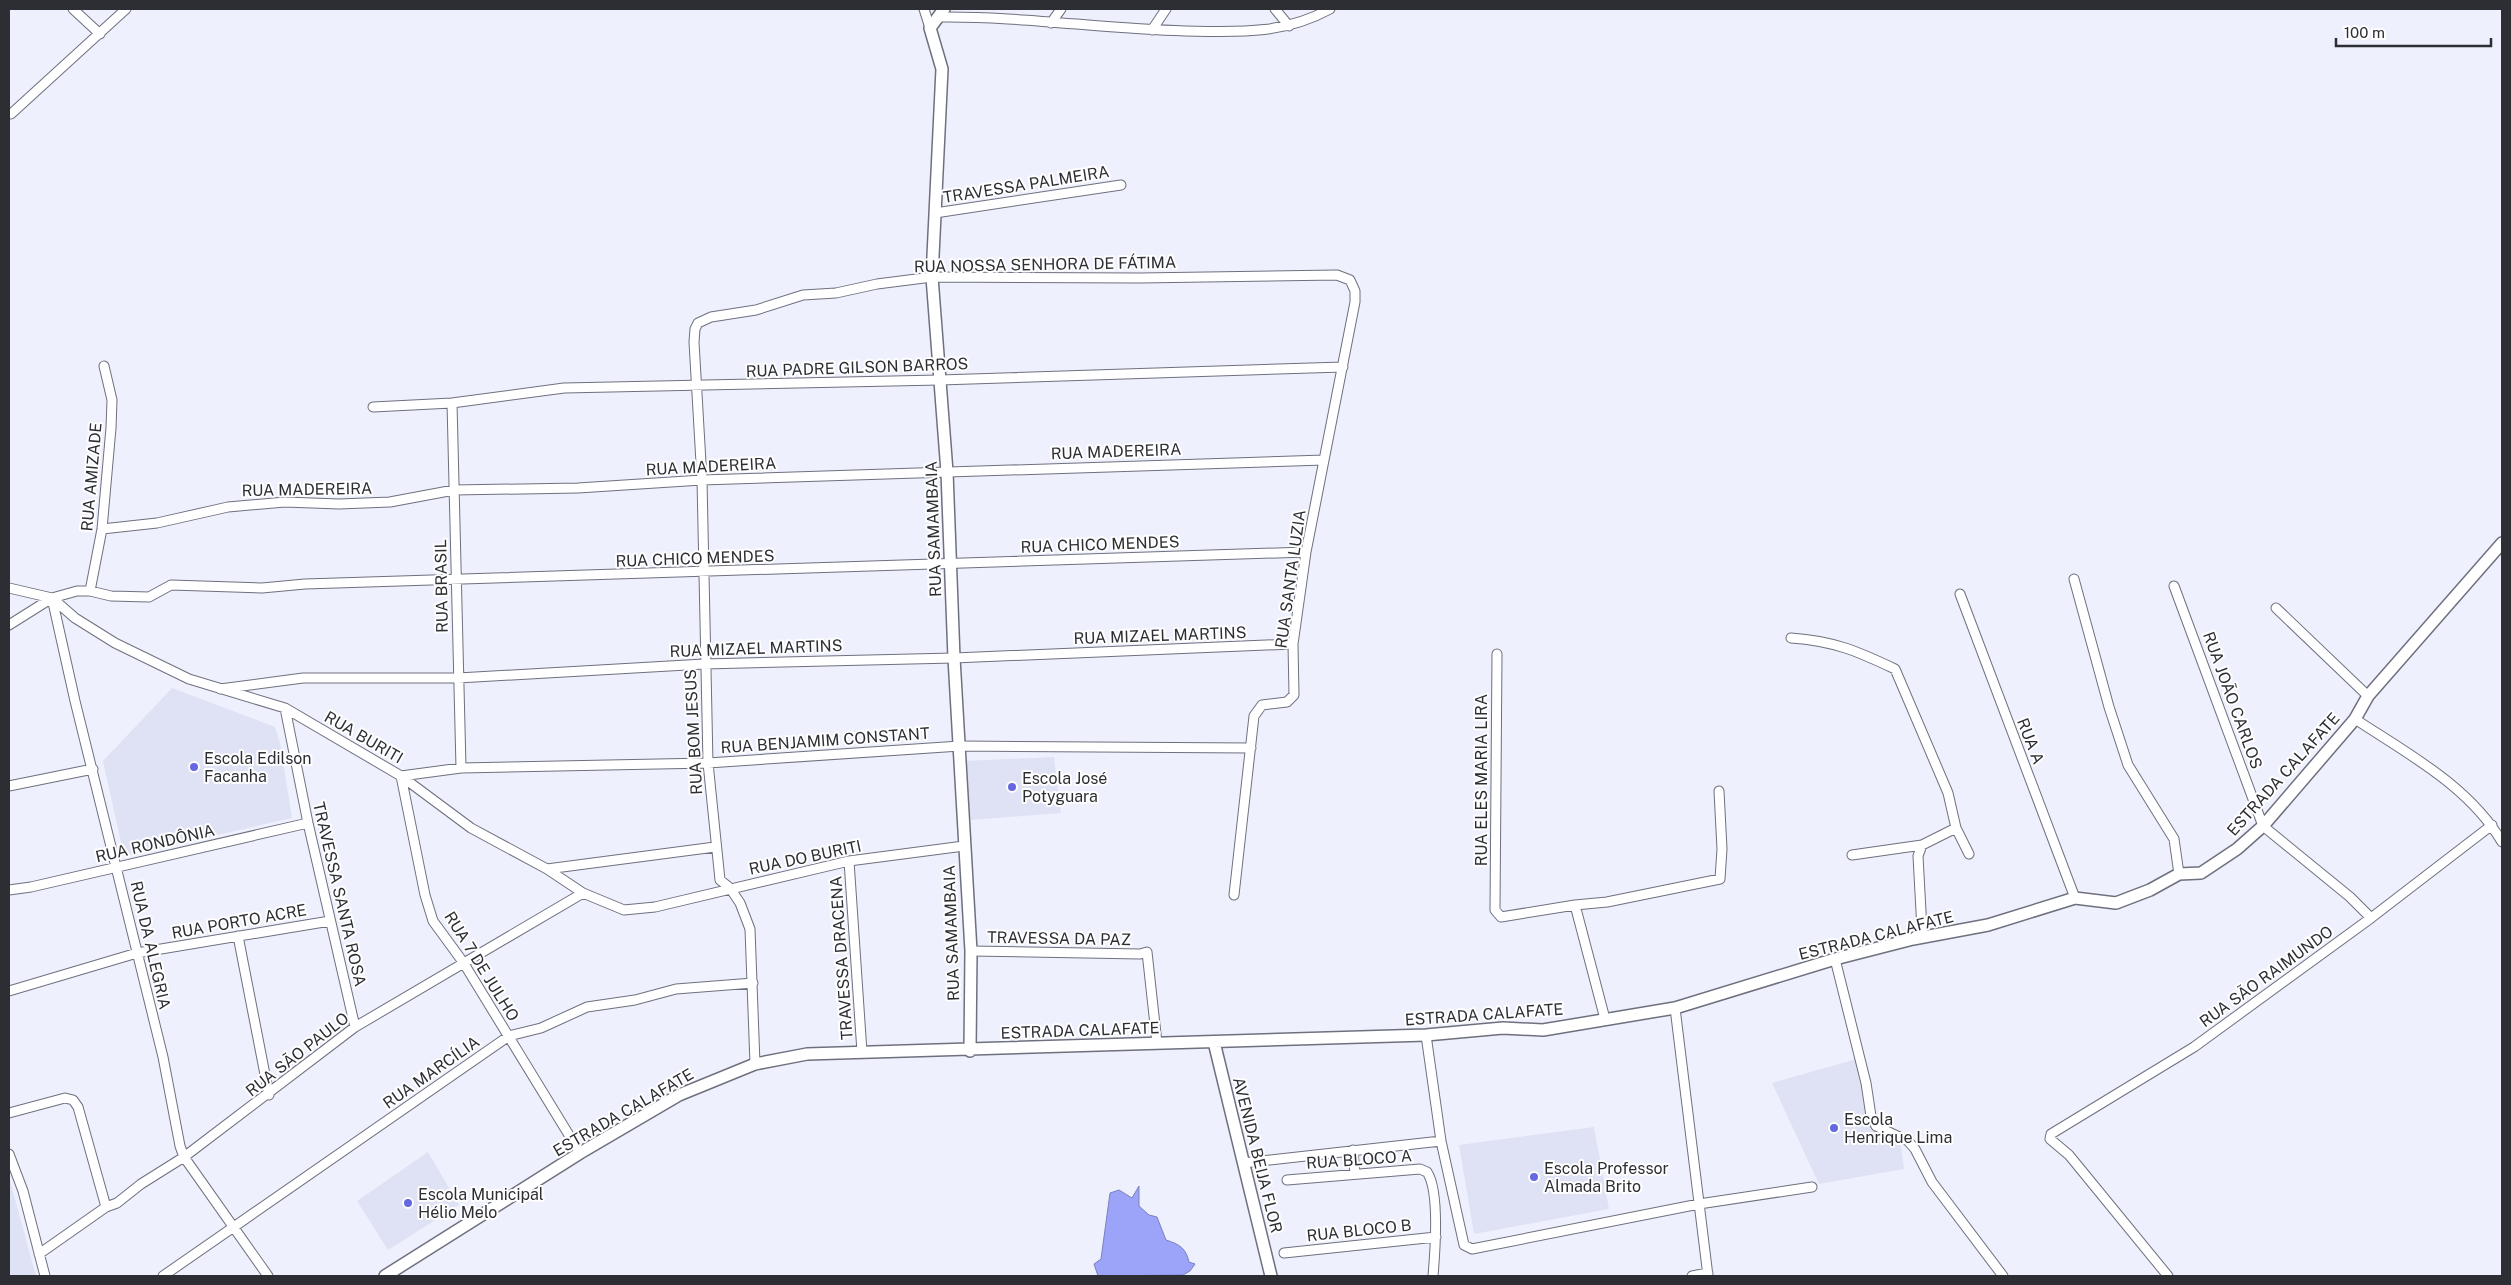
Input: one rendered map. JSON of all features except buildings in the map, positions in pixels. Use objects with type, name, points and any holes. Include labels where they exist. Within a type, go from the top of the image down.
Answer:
[{"type":"street","points":[[73,9],[100,34]]},
{"type":"street","points":[[10,114],[126,9]]},
{"type":"street","name":"RUA SAMAMBAIA","points":[[924,9],[942,69],[932,277],[947,472],[954,658],[971,951],[970,1051]]},
{"type":"street","points":[[1051,24],[1061,9]]},
{"type":"street","points":[[1152,30],[1166,9]]},
{"type":"street","points":[[1275,9],[1289,26]]},
{"type":"street","points":[[930,28],[941,13],[1051,24],[1152,30],[1251,32],[1289,26],[1330,9]]},
{"type":"street","name":"TRAVESSA PALMEIRA","points":[[935,213],[1121,185]]},
{"type":"street","name":"RUA NOSSA SENHORA DE FÁTIMA","points":[[695,329],[704,319],[756,310],[803,296],[836,293],[877,284],[932,277],[1140,278],[1338,275],[1350,280],[1355,291],[1355,302]]},
{"type":"street","name":"RUA SANTA LUZIA","points":[[1234,895],[1254,716],[1262,705],[1288,702],[1294,695],[1293,644],[1306,552],[1355,302]]},
{"type":"street","name":"RUA BOM JESUS","points":[[695,329],[702,480],[704,664],[708,763],[715,847],[720,880],[730,888],[745,913],[750,929],[755,1064]]},
{"type":"street","name":"RUA AMIZADE","points":[[90,591],[102,529],[112,428],[112,400],[104,366]]},
{"type":"street","name":"RUA PADRE GILSON BARROS","points":[[372,406],[452,403],[564,388],[940,380],[1343,367]]},
{"type":"street","name":"RUA BRASIL","points":[[452,403],[461,768]]},
{"type":"street","name":"RUA MADEREIRA","points":[[102,529],[157,523],[228,507],[285,502],[339,504],[390,502],[454,490],[578,488],[702,480],[1324,460]]},
{"type":"street","name":"ESTRADA CALAFATE","points":[[385,1276],[580,1153],[679,1095],[755,1064],[807,1054],[970,1051],[1426,1035],[1503,1028],[1543,1030],[1674,1008],[1835,959],[1913,939],[1988,925],[2075,898],[2116,902],[2150,890],[2179,874],[2201,873],[2237,850],[2263,826],[2355,719],[2368,696],[2502,543]]},
{"type":"street","name":"RUA CHICO MENDES","points":[[52,598],[77,591],[90,591],[130,598],[149,597],[171,585],[262,588],[305,584],[455,581],[1306,552]]},
{"type":"street","points":[[2074,579],[2106,697],[2128,765],[2174,839],[2179,874]]},
{"type":"street","name":"RUA JOÃO CARLOS","points":[[2174,586],[2263,826]]},
{"type":"street","points":[[9,588],[52,598]]},
{"type":"street","name":"RUA A","points":[[1960,594],[2075,898]]},
{"type":"street","points":[[9,625],[52,598]]},
{"type":"street","name":"RUA BURITI","points":[[52,598],[75,618],[115,643],[189,679],[285,708],[401,776],[471,828],[546,869],[583,893],[624,910],[655,908]]},
{"type":"street","name":"RUA DA ALEGRIA","points":[[52,598],[75,701],[164,1057],[184,1157],[268,1276]]},
{"type":"street","points":[[2276,608],[2368,696]]},
{"type":"street","points":[[1792,638],[1824,641],[1860,652],[1895,669],[1948,793],[1956,828],[1968,854]]},
{"type":"street","name":"RUA MIZAEL MARTINS","points":[[220,689],[303,678],[458,678],[704,664],[954,658],[1293,644]]},
{"type":"street","name":"RUA ELES MARIA LIRA","points":[[1497,654],[1495,907],[1501,917],[1575,905]]},
{"type":"street","name":"TRAVESSA SANTA ROSA","points":[[285,708],[308,823],[355,1027]]},
{"type":"street","points":[[2355,719],[2439,774],[2492,825],[2502,842]]},
{"type":"street","name":"RUA BENJAMIM CONSTANT","points":[[401,776],[461,768],[708,763],[960,746],[1251,748]]},
{"type":"street","points":[[9,786],[93,769]]},
{"type":"street","name":"RUA 7 DE JULHO","points":[[401,776],[425,896],[433,921],[463,962],[580,1153]]},
{"type":"street","points":[[1605,1019],[1575,905],[1608,902],[1720,879],[1722,849],[1719,791]]},
{"type":"street","name":"RUA RONDÔNIA","points":[[9,890],[308,823]]},
{"type":"street","name":"RUA SÃO RAIMUNDO","points":[[2165,1273],[2069,1156],[2050,1139],[2051,1134],[2194,1047],[2371,918],[2492,825]]},
{"type":"street","points":[[2263,826],[2350,897],[2371,918]]},
{"type":"street","points":[[1852,855],[1922,845],[1956,828]]},
{"type":"street","points":[[1913,939],[1922,930],[1918,856],[1922,845]]},
{"type":"street","name":"RUA DO BURITI","points":[[655,908],[730,888],[850,861],[964,846]]},
{"type":"street","points":[[546,869],[715,847]]},
{"type":"street","name":"TRAVESSA DRACENA","points":[[850,861],[862,1052]]},
{"type":"street","name":"RUA SÃO PAULO","points":[[39,1254],[106,1207],[117,1203],[141,1184],[184,1157],[355,1027],[583,893]]},
{"type":"street","name":"RUA PORTO ACRE","points":[[9,991],[137,953],[330,921]]},
{"type":"street","points":[[238,936],[269,1094]]},
{"type":"street","name":"TRAVESSA DA PAZ","points":[[971,951],[1140,954],[1147,952],[1157,1043]]},
{"type":"street","points":[[1835,959],[1874,1123],[1881,1130],[1908,1141],[1916,1149],[1932,1182],[2003,1276]]},
{"type":"street","name":"RUA MARCÍLIA","points":[[163,1276],[509,1036],[541,1028],[587,1007],[634,1000],[676,989],[753,983]]},
{"type":"street","points":[[1674,1008],[1708,1274],[1692,1276]]},
{"type":"street","points":[[1426,1035],[1441,1141],[1464,1245],[1472,1249],[1699,1204],[1812,1186]]},
{"type":"street","name":"AVENIDA BEIJA FLOR","points":[[1214,1042],[1271,1276]]},
{"type":"street","points":[[9,1113],[66,1098],[73,1100],[78,1107],[106,1207]]},
{"type":"street","points":[[1243,1163],[1441,1141]]},
{"type":"street","points":[[1353,1150],[1355,1174]]},
{"type":"street","points":[[9,1154],[23,1191],[46,1276]]},
{"type":"street","name":"RUA BLOCO A","points":[[1287,1180],[1420,1169],[1427,1172],[1432,1187],[1436,1237]]},
{"type":"street","points":[[1433,1276],[1436,1237]]},
{"type":"street","name":"RUA BLOCO B","points":[[1284,1253],[1436,1237]]},
{"type":"shaded area","name":"Escola Edilson Facanha","points":[[172,688],[275,727],[280,743],[292,818],[124,856],[103,761]]},
{"type":"shaded area","name":"Escola José Potyguara","points":[[1054,757],[1061,813],[970,820],[963,761]]},
{"type":"shaded area","name":"Escola Henrique Lima","points":[[1857,1059],[1870,1119],[1879,1137],[1901,1145],[1904,1169],[1819,1184],[1772,1083]]},
{"type":"shaded area","name":"Escola Professor Almada Brito","points":[[1594,1127],[1609,1209],[1474,1234],[1459,1145]]},
{"type":"shaded area","name":"Escola Municipal Hélio Melo","points":[[428,1152],[459,1205],[388,1250],[357,1201]]},
{"type":"shaded area","points":[[9,1177],[36,1276],[9,1276]]},
{"type":"water","points":[[1139,1186],[1139,1206],[1149,1215],[1157,1217],[1166,1240],[1181,1247],[1186,1253],[1189,1262],[1195,1264],[1190,1271],[1183,1275],[1098,1276],[1094,1264],[1101,1259],[1110,1193],[1119,1190],[1132,1198]]},
{"type":"place","name":"Escola Edilson Facanha","points":[[194,767]]},
{"type":"place","name":"Escola José Potyguara","points":[[1012,787]]},
{"type":"place","name":"Escola Henrique Lima","points":[[1834,1128]]},
{"type":"place","name":"Escola Professor Almada Brito","points":[[1534,1177]]},
{"type":"place","name":"Escola Municipal Hélio Melo","points":[[408,1203]]}]
